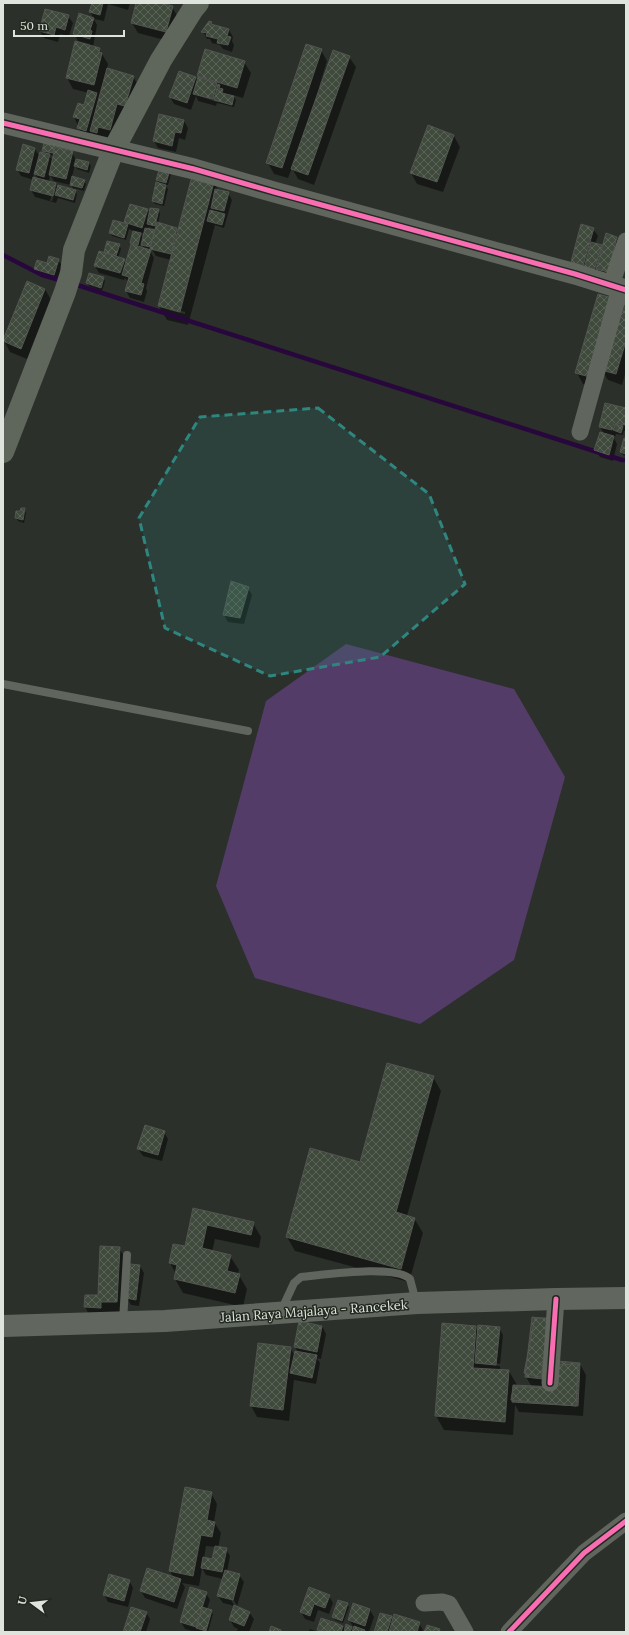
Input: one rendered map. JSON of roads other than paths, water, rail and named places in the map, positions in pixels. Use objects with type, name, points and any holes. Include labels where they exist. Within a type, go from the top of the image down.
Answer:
[{"type":"main road","points":[[3,452],[65,292],[71,273],[74,250],[113,151],[161,60],[198,3]]},
{"type":"main road","points":[[3,415],[60,273],[65,262],[74,250]]},
{"type":"main road","name":"Jalan Raya Majalaya - Rancekek","points":[[3,1326],[280,1314],[416,1303],[626,1298]]},
{"type":"street","points":[[3,123],[113,151],[194,169],[575,274],[619,288]]},
{"type":"street","points":[[580,432],[619,288],[626,241]]},
{"type":"street","points":[[550,1383],[556,1299]]},
{"type":"street","points":[[509,1632],[584,1553],[626,1521]]},
{"type":"street","points":[[424,1603],[442,1602],[449,1604],[465,1632]]},
{"type":"lane","points":[[3,684],[248,731]]},
{"type":"lane","points":[[123,1322],[126,1255]]},
{"type":"lane","points":[[280,1314],[294,1283],[301,1277],[369,1271],[394,1272],[408,1276],[416,1303]]},
{"type":"waterway","points":[[3,255],[42,275],[63,281]]},
{"type":"waterway","points":[[74,284],[622,460],[626,460]]}]
